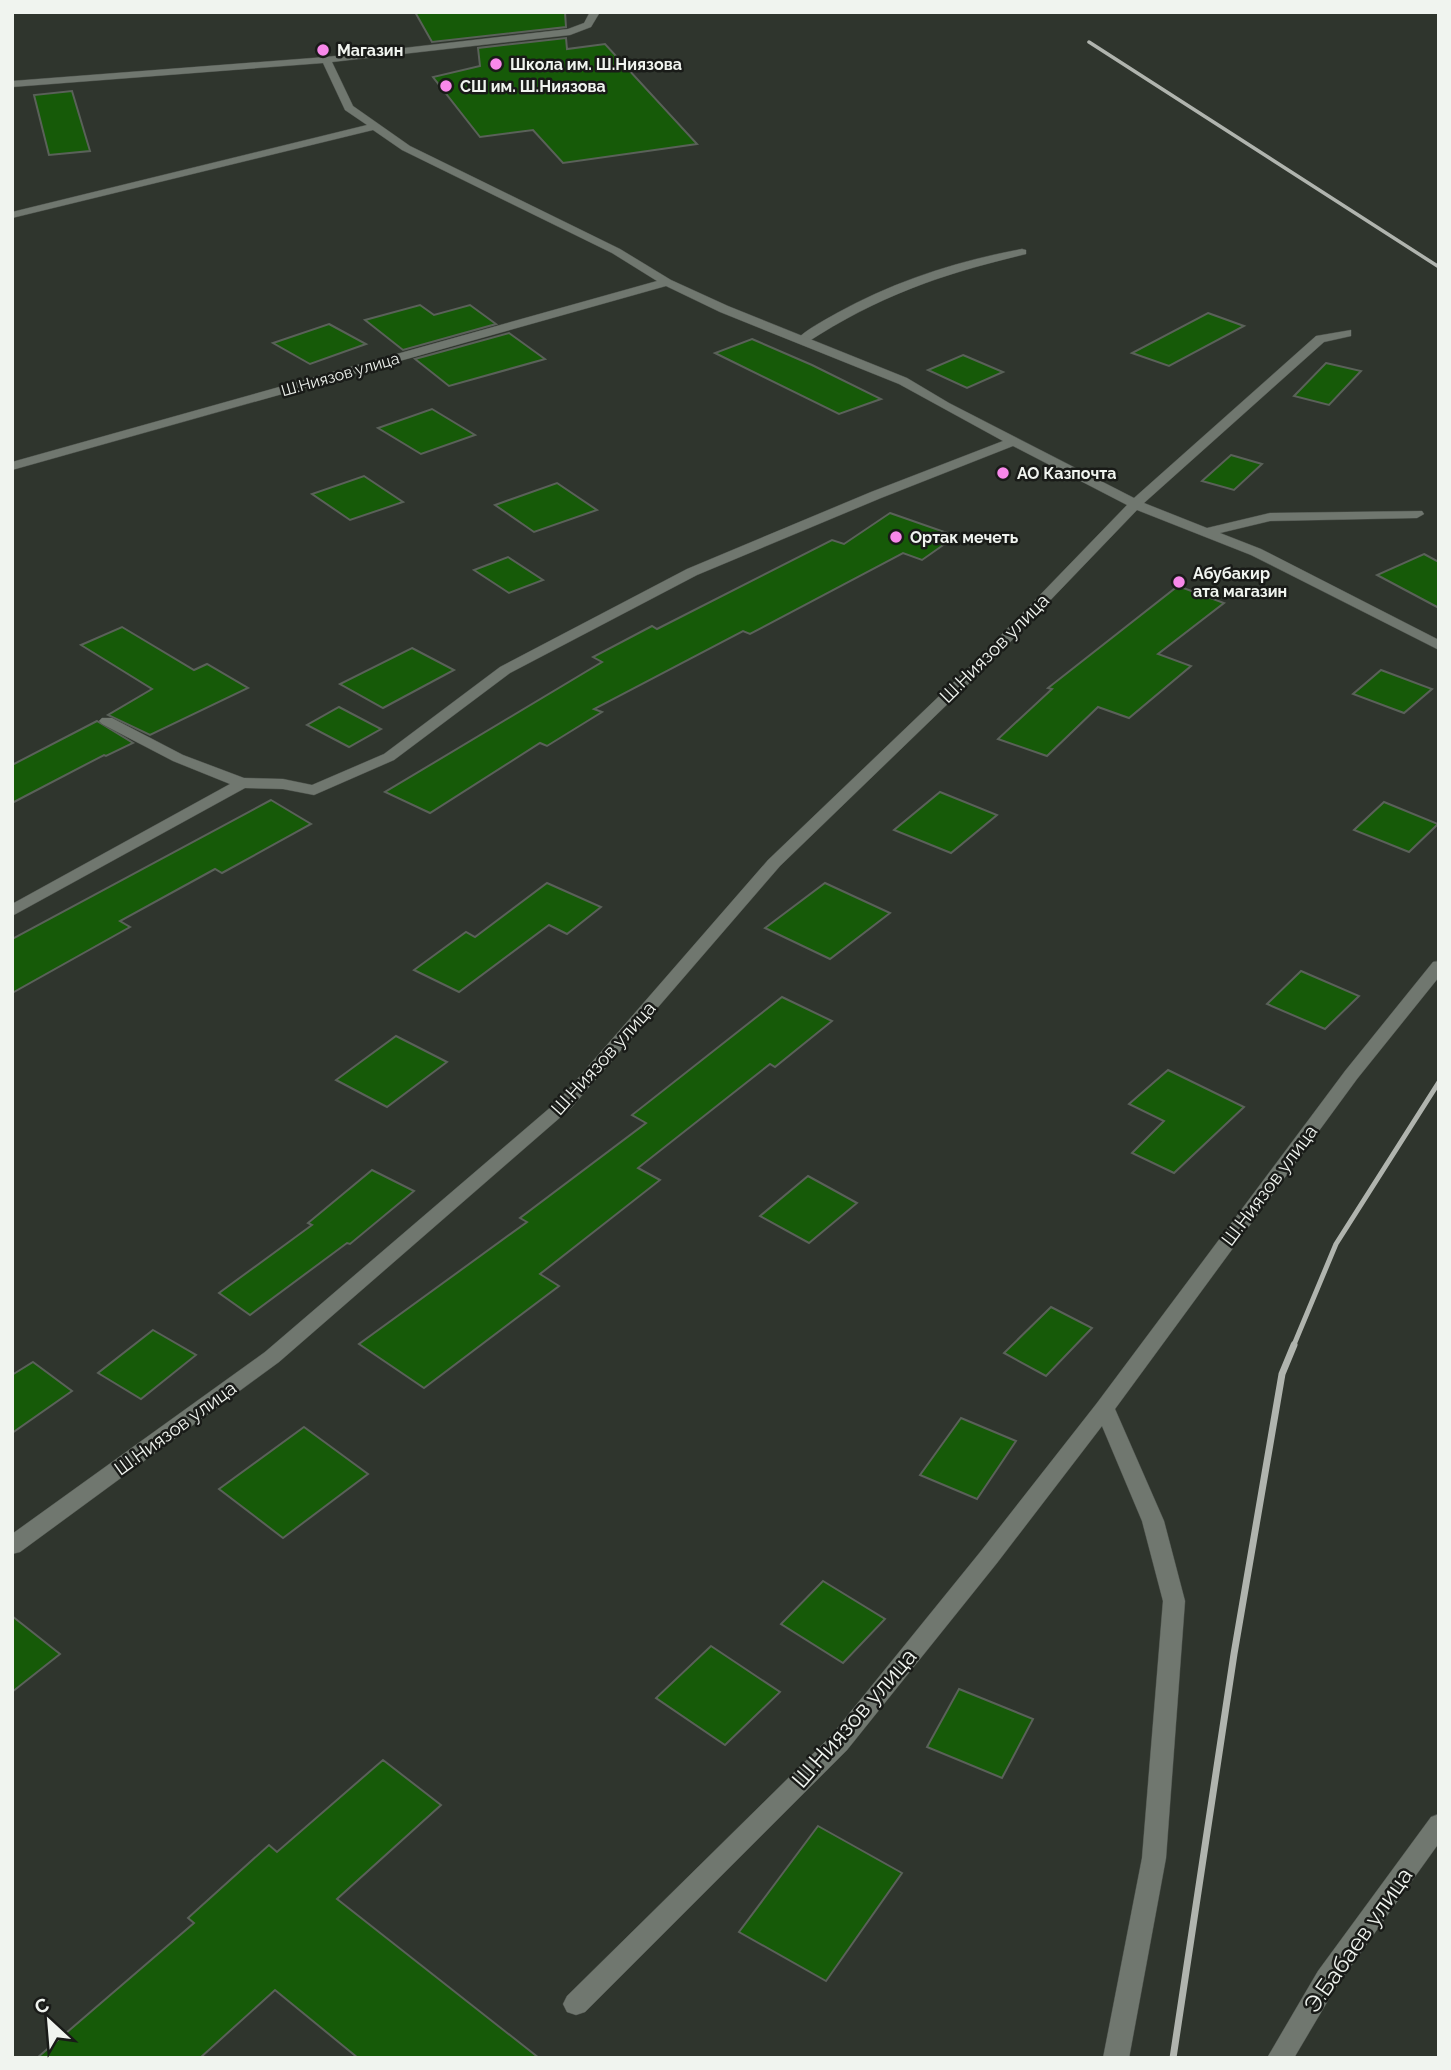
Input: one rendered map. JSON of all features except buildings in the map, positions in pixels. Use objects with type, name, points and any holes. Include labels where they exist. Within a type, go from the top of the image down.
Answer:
[{"type":"street","points":[[12,84],[326,61],[570,32],[587,25],[595,12]]},
{"type":"street","points":[[326,61],[349,108],[372,127],[407,148],[616,251],[667,282],[724,309],[903,381],[1013,442],[1135,504],[1256,552],[1439,646]]},
{"type":"street","points":[[12,215],[372,127]]},
{"type":"street","points":[[802,340],[863,304],[921,278],[980,259],[1023,252]]},
{"type":"street","name":"Ш.Ниязов улица","points":[[12,466],[667,282]]},
{"type":"street","name":"Ш.Ниязов улица","points":[[12,1546],[272,1357],[565,1104],[774,863],[985,660],[1135,504],[1320,339],[1347,333]]},
{"type":"street","points":[[107,721],[178,758],[242,783],[283,784],[314,790],[388,757],[505,670],[692,572],[876,495],[1013,442]]},
{"type":"street","points":[[1207,532],[1270,517],[1417,514]]},
{"type":"street","points":[[12,911],[242,783]]},
{"type":"street","name":"Ш.Ниязов улица","points":[[576,2004],[839,1743],[989,1558],[1351,1075],[1439,966]]},
{"type":"street","points":[[1104,1408],[1153,1521],[1174,1601],[1154,1858],[1116,2058]]},
{"type":"street","name":"Э.Бабаев улица","points":[[1280,2058],[1327,1979],[1439,1824]]},
{"type":"railway","points":[[1089,42],[1439,267]]},
{"type":"railway","points":[[1293,1347],[1336,1244],[1439,1082]]},
{"type":"railway","points":[[1173,2058],[1234,1654],[1282,1374],[1294,1345]]},
{"type":"place","name":"Магазин","points":[[323,50]]},
{"type":"place","name":"Школа им. Ш.Ниязова","points":[[496,64]]},
{"type":"place","name":"СШ им. Ш.Ниязова","points":[[446,86]]},
{"type":"place","name":"АО Казпочта","points":[[1003,473]]},
{"type":"place","name":"Ортак мечеть","points":[[896,537]]},
{"type":"place","name":"Абубакир ата магазин","points":[[1179,582]]}]
